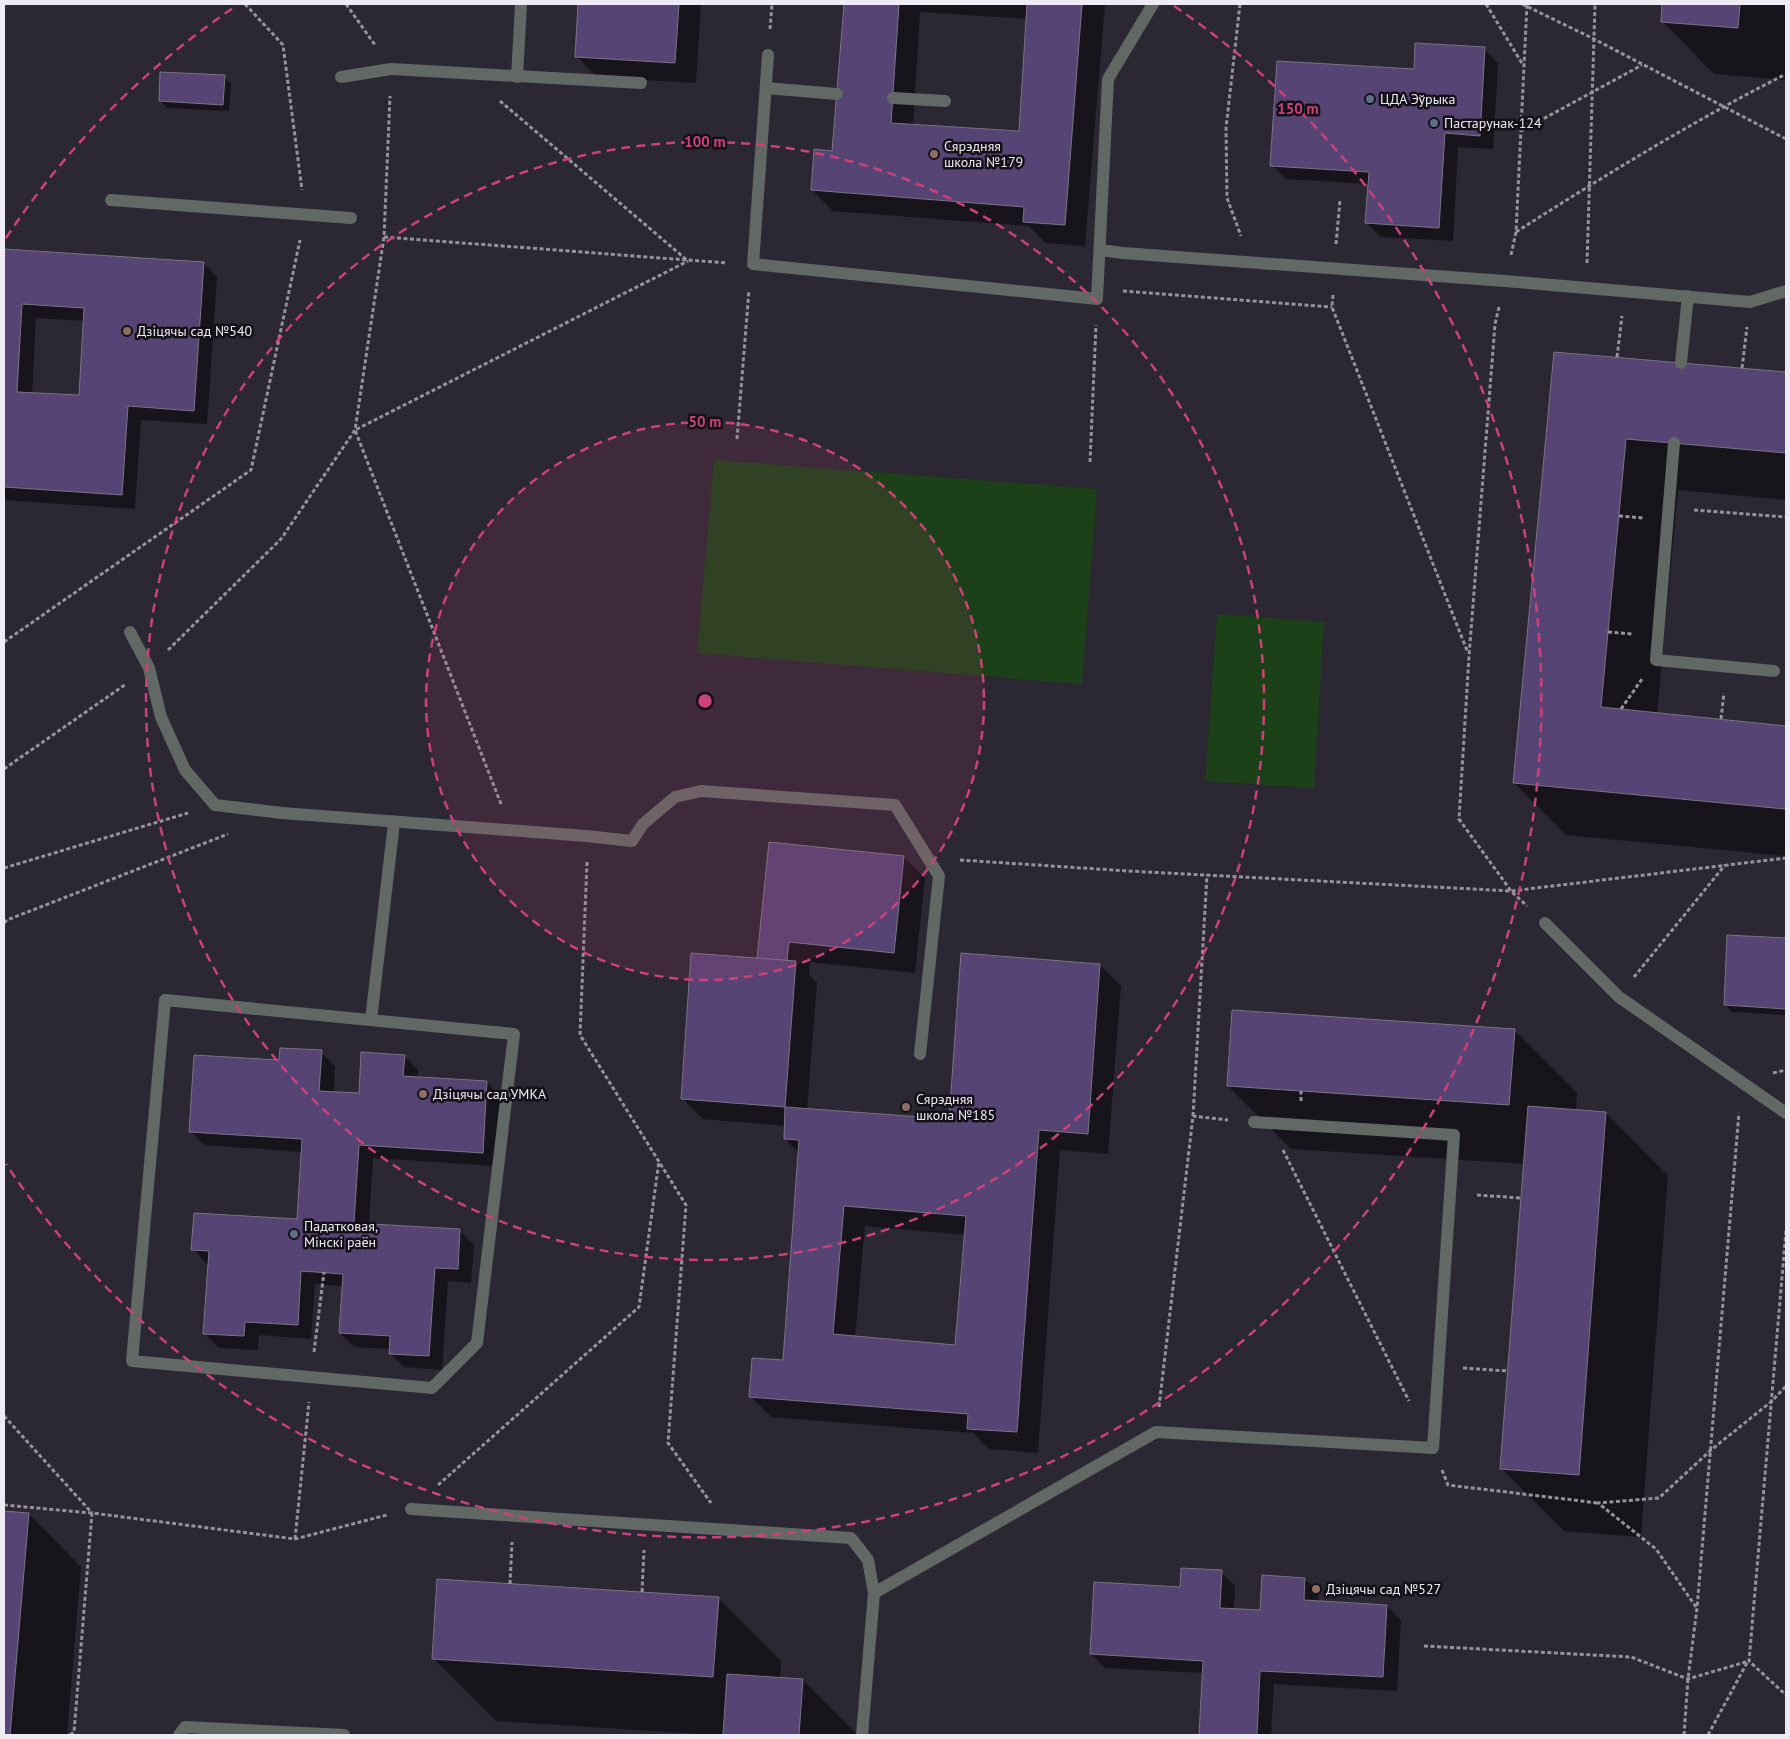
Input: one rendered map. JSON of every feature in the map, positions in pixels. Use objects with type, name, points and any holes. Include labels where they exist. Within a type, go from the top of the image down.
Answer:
[{"type":"lane","points":[[517,77],[521,4]]},
{"type":"lane","points":[[768,55],[753,264],[1097,294],[1108,79],[1153,4]]},
{"type":"lane","points":[[341,77],[391,69],[641,84]]},
{"type":"lane","points":[[766,88],[837,94]]},
{"type":"lane","points":[[893,98],[945,101]]},
{"type":"lane","points":[[111,200],[351,218]]},
{"type":"lane","points":[[1100,250],[1750,302],[1786,291]]},
{"type":"lane","points":[[1681,363],[1688,296]]},
{"type":"lane","points":[[1674,443],[1656,660],[1774,671]]},
{"type":"lane","points":[[130,632],[149,668],[161,717],[185,770],[215,804],[282,813],[632,841],[643,824],[675,797],[701,791],[895,804],[939,876],[920,1054]]},
{"type":"lane","points":[[371,1020],[394,822]]},
{"type":"lane","points":[[1546,923],[1618,997],[1786,1113]]},
{"type":"lane","points":[[165,1000],[371,1020],[514,1034],[477,1343],[432,1388],[132,1361],[165,1000]]},
{"type":"lane","points":[[874,1593],[1156,1432],[1433,1448],[1454,1136],[1254,1122]]},
{"type":"lane","points":[[412,1509],[851,1538],[868,1560],[874,1593],[862,1735]]},
{"type":"lane","points":[[179,1735],[185,1727],[344,1735]]},
{"type":"path","points":[[4,642],[251,470],[305,215],[283,45],[246,4]]},
{"type":"path","points":[[4,769],[149,668],[281,539],[355,430],[384,237],[391,69],[346,4]]},
{"type":"path","points":[[1240,4],[1226,128],[1227,198],[1251,262]]},
{"type":"path","points":[[1486,4],[1524,67]]},
{"type":"path","points":[[1522,4],[1594,39],[1786,139]]},
{"type":"path","points":[[1586,288],[1596,4]]},
{"type":"path","points":[[1527,5],[1516,232],[1590,185],[1723,106],[1786,74]]},
{"type":"path","points":[[1521,131],[1643,65]]},
{"type":"path","points":[[467,74],[688,261]]},
{"type":"path","points":[[1340,200],[1332,307],[1469,656]]},
{"type":"path","points":[[384,237],[688,261],[753,264],[737,439]]},
{"type":"path","points":[[355,430],[688,261]]},
{"type":"path","points":[[1617,357],[1625,291]]},
{"type":"path","points":[[1090,462],[1097,294],[1332,307]]},
{"type":"path","points":[[1742,368],[1750,302]]},
{"type":"path","points":[[1495,324],[1469,656],[1459,820],[1511,891],[1546,923]]},
{"type":"path","points":[[355,430],[512,831]]},
{"type":"path","points":[[1668,508],[1786,517]]},
{"type":"path","points":[[1621,709],[1656,660]]},
{"type":"path","points":[[4,868],[215,804]]},
{"type":"path","points":[[4,923],[7,920],[236,831]]},
{"type":"path","points":[[586,836],[580,1035],[686,1204],[668,1444],[731,1530]]},
{"type":"path","points":[[928,857],[1207,875],[1511,891],[1786,858]]},
{"type":"path","points":[[1618,997],[1725,865]]},
{"type":"path","points":[[1156,1432],[1193,1116],[1207,875]]},
{"type":"path","points":[[1684,1735],[1688,1679],[1697,1608],[1742,1083]]},
{"type":"path","points":[[1193,1116],[1254,1122]]},
{"type":"path","points":[[1269,1123],[1411,1404]]},
{"type":"path","points":[[4,1506],[92,1513],[295,1539],[412,1509],[639,1307],[659,1161]]},
{"type":"path","points":[[1450,1193],[1521,1198]]},
{"type":"path","points":[[1708,1735],[1749,1661],[1786,1231]]},
{"type":"path","points":[[1439,1367],[1508,1371]]},
{"type":"path","points":[[1433,1448],[1448,1485],[1598,1503],[1659,1498],[1711,1450],[1772,1400],[1786,1386]]},
{"type":"path","points":[[4,1416],[92,1513],[74,1732],[70,1735]]},
{"type":"path","points":[[1598,1503],[1656,1549],[1697,1608]]},
{"type":"path","points":[[510,1584],[513,1516]]},
{"type":"path","points":[[642,1592],[646,1524]]},
{"type":"path","points":[[1424,1646],[1631,1658],[1688,1679],[1749,1661]]},
{"type":"path","points":[[1749,1661],[1786,1695]]},
{"type":"green space","points":[[714,460],[1097,489],[1082,684],[697,653]]},
{"type":"green space","points":[[1217,614],[1324,622],[1314,788],[1205,781]]},
{"type":"building","points":[[578,4],[679,4],[675,63],[575,57]]},
{"type":"building","points":[[844,4],[899,4],[891,123],[1019,131],[1027,4],[1082,4],[1065,225],[1023,222],[1024,207],[811,190],[814,149],[832,151]]},
{"type":"building","points":[[1662,4],[1740,4],[1738,28],[1661,22]]},
{"type":"building","points":[[1415,43],[1485,47],[1480,136],[1445,133],[1439,228],[1365,223],[1369,172],[1270,166],[1277,61],[1414,69]]},
{"type":"building","points":[[160,72],[225,75],[223,105],[159,101]]},
{"type":"building","points":[[4,249],[204,262],[194,411],[128,406],[122,495],[4,487]],"holes":[[[22,304],[84,308],[79,395],[17,392]]]},
{"type":"building","points":[[1554,352],[1786,372],[1786,453],[1626,439],[1601,707],[1786,726],[1785,809],[1513,783]]},
{"type":"building","points":[[769,842],[904,856],[894,953],[789,942],[787,961],[757,958]]},
{"type":"building","points":[[1727,935],[1786,938],[1786,1009],[1724,1005]]},
{"type":"building","points":[[691,953],[796,961],[785,1107],[681,1099]]},
{"type":"building","points":[[961,953],[1100,964],[1088,1134],[1039,1130],[1017,1432],[967,1429],[968,1414],[749,1397],[752,1358],[783,1360],[799,1140],[784,1139],[785,1107],[949,1119]],"holes":[[[844,1206],[966,1216],[955,1345],[833,1334]]]},
{"type":"building","points":[[1232,1010],[1515,1029],[1509,1105],[1227,1086]]},
{"type":"building","points":[[280,1048],[322,1050],[319,1091],[359,1093],[361,1052],[405,1055],[403,1076],[487,1081],[483,1153],[359,1145],[354,1223],[460,1229],[458,1269],[435,1268],[429,1356],[389,1354],[390,1336],[339,1333],[343,1274],[301,1271],[298,1325],[245,1322],[244,1336],[203,1334],[209,1251],[191,1250],[194,1213],[297,1219],[302,1139],[189,1132],[194,1055],[279,1060]]},
{"type":"building","points":[[1528,1106],[1606,1112],[1579,1475],[1500,1469]]},
{"type":"building","points":[[4,1511],[29,1513],[10,1735],[4,1735]]},
{"type":"building","points":[[1181,1568],[1222,1570],[1220,1608],[1260,1610],[1262,1575],[1305,1578],[1304,1600],[1387,1605],[1383,1677],[1260,1671],[1257,1735],[1199,1735],[1203,1661],[1090,1654],[1094,1582],[1180,1587]]},
{"type":"building","points":[[437,1579],[719,1597],[713,1677],[432,1659]]},
{"type":"building","points":[[727,1674],[803,1679],[799,1735],[723,1735]]},
{"type":"place","name":"ЦДА Эўрыка","points":[[1370,99]]},
{"type":"place","name":"Пастарунак-124","points":[[1434,123]]},
{"type":"place","name":"Сярэдняя школа №179","points":[[934,154]]},
{"type":"place","name":"Дзіцячы сад №540","points":[[127,331]]},
{"type":"place","name":"Дзіцячы сад УМКА","points":[[423,1094]]},
{"type":"place","name":"Сярэдняя школа №185","points":[[906,1107]]},
{"type":"place","name":"Падатковая, Мінскі раён","points":[[294,1234]]},
{"type":"place","name":"Дзіцячы сад №527","points":[[1316,1589]]}]
